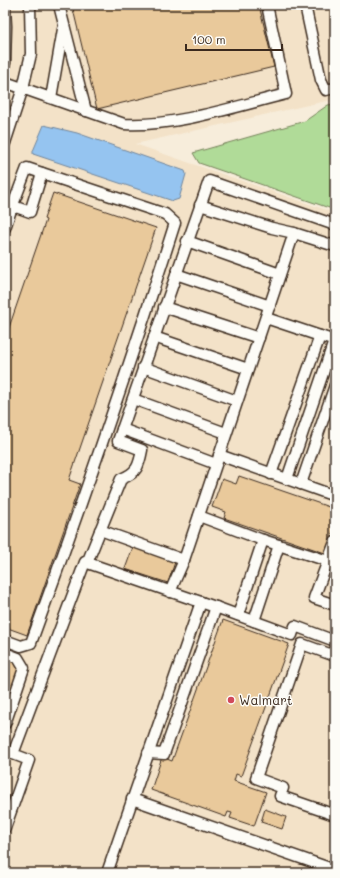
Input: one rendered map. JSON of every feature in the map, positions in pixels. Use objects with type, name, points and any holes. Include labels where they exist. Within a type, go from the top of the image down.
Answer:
[{"type":"street","points":[[5,143],[23,88],[31,54],[30,5]]},
{"type":"street","points":[[59,5],[81,84],[86,111]]},
{"type":"street","points":[[5,82],[124,124],[144,125],[198,115],[286,94],[267,5]]},
{"type":"street","points":[[305,5],[321,80],[326,90],[335,88]]},
{"type":"street","points":[[5,8],[5,63]]},
{"type":"street","points":[[51,98],[64,27]]},
{"type":"street","points":[[5,228],[8,209],[27,168],[165,214],[175,223],[142,326],[72,532],[31,643],[21,646],[5,640]]},
{"type":"street","points":[[8,209],[16,207],[30,212],[42,173]]},
{"type":"street","points":[[5,828],[29,760],[13,754],[85,562],[87,563],[121,479],[132,475],[138,468],[140,462],[142,450],[118,440],[209,181],[335,225]]},
{"type":"street","points":[[200,205],[335,246]]},
{"type":"street","points":[[170,592],[184,560],[294,233]]},
{"type":"street","points":[[187,241],[280,274]]},
{"type":"street","points":[[176,274],[270,306]]},
{"type":"street","points":[[164,308],[259,338]]},
{"type":"street","points":[[266,318],[335,341],[287,479]]},
{"type":"street","points":[[272,474],[320,336]]},
{"type":"street","points":[[154,337],[248,369]]},
{"type":"street","points":[[143,367],[237,401]]},
{"type":"street","points":[[301,484],[335,385]]},
{"type":"street","points":[[133,399],[226,433]]},
{"type":"street","points":[[122,429],[218,460],[272,474],[335,496]]},
{"type":"street","points":[[199,516],[263,540],[328,561]]},
{"type":"street","points":[[100,530],[184,560]]},
{"type":"street","points":[[238,615],[263,540]]},
{"type":"street","points":[[335,542],[314,598],[335,605]]},
{"type":"street","points":[[254,621],[280,545]]},
{"type":"street","points":[[87,563],[216,607],[292,635],[295,626],[335,641]]},
{"type":"street","points":[[107,873],[201,602]]},
{"type":"street","points":[[148,753],[164,754],[216,607]]},
{"type":"street","points":[[335,656],[302,644],[256,778],[283,788],[280,796],[335,815]]},
{"type":"street","points":[[5,653],[18,658],[24,668],[5,724]]},
{"type":"street","points":[[132,799],[335,870]]},
{"type":"shaded area","points":[[5,5],[335,5],[335,99],[135,144],[335,213],[335,873],[5,873]]},
{"type":"green space","points":[[335,104],[335,210],[199,163],[193,153],[305,121],[328,105]]},
{"type":"water","points":[[44,125],[77,133],[185,171],[186,174],[179,199],[173,201],[33,154]]},
{"type":"building","points":[[72,5],[259,5],[274,67],[97,109]]},
{"type":"building","points":[[53,193],[156,228],[69,480],[80,484],[27,635],[5,627],[5,339],[46,220],[44,219]]},
{"type":"building","points":[[239,476],[335,509],[335,526],[325,553],[224,518],[226,512],[212,507],[222,479],[236,484]]},
{"type":"building","points":[[133,547],[175,562],[168,583],[125,569]]},
{"type":"building","name":"Walmart","points":[[223,620],[289,644],[241,776],[236,774],[234,781],[266,792],[254,826],[230,818],[232,813],[228,812],[226,817],[151,790],[162,757],[172,761]]},
{"type":"building","points":[[5,657],[14,660],[19,669],[5,709]]},
{"type":"building","points":[[265,809],[286,817],[282,829],[261,822]]},
{"type":"place","name":"Walmart","points":[[231,700]]}]
